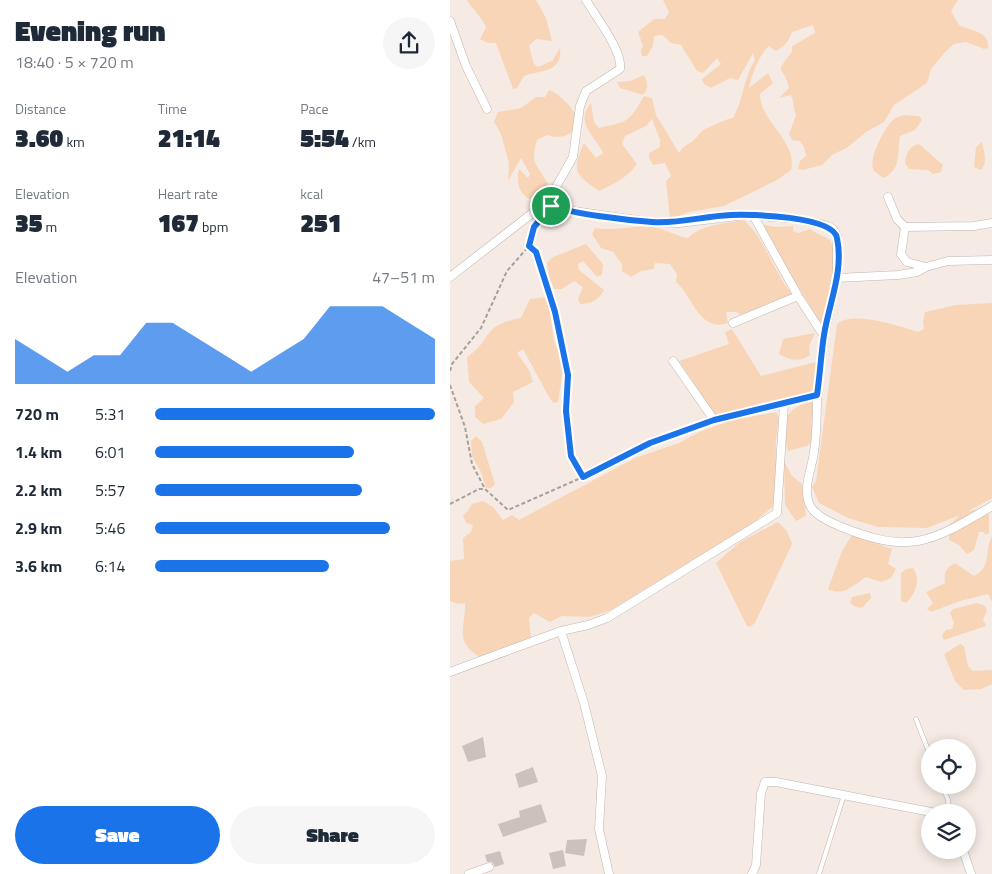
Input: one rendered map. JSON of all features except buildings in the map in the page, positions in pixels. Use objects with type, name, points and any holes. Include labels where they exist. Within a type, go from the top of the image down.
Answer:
[{"type":"street","points":[[450,277],[549,203],[573,157],[580,106],[586,91],[620,69],[621,63],[617,51],[586,0]]},
{"type":"street","points":[[450,21],[466,66],[487,109]]},
{"type":"street","points":[[888,197],[897,219],[905,227],[974,226],[992,223]]},
{"type":"street","points":[[549,203],[651,222],[679,222],[728,215],[753,215],[798,219],[828,226],[833,229],[837,236],[837,278],[824,336],[817,395],[814,453],[806,490],[808,503],[819,515],[861,535],[892,542],[916,542],[939,536],[992,506]]},
{"type":"street","points":[[753,215],[798,296],[824,336]]},
{"type":"street","points":[[905,227],[901,254],[907,262],[926,267]]},
{"type":"street","points":[[837,278],[898,275],[917,272],[948,260],[992,260]]},
{"type":"street","points":[[733,323],[798,296]]},
{"type":"street","points":[[673,361],[714,420],[817,395]]},
{"type":"street","points":[[450,672],[561,631],[588,625],[607,618],[777,513],[784,404]]},
{"type":"street","points":[[561,631],[584,703],[602,776],[599,829],[609,874]]},
{"type":"street","points":[[752,874],[756,865],[762,793],[765,782],[844,794],[921,810]]},
{"type":"street","points":[[966,859],[970,874]]},
{"type":"street","points":[[469,874],[489,867]]},
{"type":"lane","points":[[916,719],[924,739]]},
{"type":"lane","points":[[818,874],[844,794]]},
{"type":"path","points":[[450,371],[452,364],[481,328],[507,271],[529,246],[534,227],[549,203]]},
{"type":"path","points":[[529,246],[536,252],[555,312],[568,375],[566,411],[571,456],[583,477]]},
{"type":"path","points":[[450,385],[465,427],[472,464],[484,489],[508,510],[583,477],[650,443],[714,420]]},
{"type":"path","points":[[450,504],[478,489],[484,489]]},
{"type":"shaded area","points":[[467,0],[536,0],[546,18],[552,41],[536,39],[529,46],[534,64],[538,67],[552,61],[560,48],[558,62],[550,69],[524,76],[517,88],[513,89],[496,43],[488,43],[480,39],[486,27]]},
{"type":"shaded area","points":[[663,0],[958,0],[951,11],[959,25],[983,35],[988,42],[988,48],[984,49],[966,42],[954,44],[931,69],[927,83],[894,105],[884,122],[866,132],[848,147],[832,155],[822,165],[803,170],[798,169],[800,161],[806,156],[804,147],[800,141],[792,140],[789,134],[796,115],[792,97],[791,95],[779,98],[789,88],[781,67],[792,52],[792,46],[815,33],[813,25],[792,32],[786,43],[776,51],[769,46],[765,50],[756,65],[749,88],[768,73],[773,83],[760,94],[762,104],[766,114],[789,150],[792,160],[791,170],[777,180],[724,206],[689,212],[670,219],[666,181],[671,176],[665,163],[653,165],[649,158],[649,153],[660,147],[660,140],[652,119],[646,126],[625,136],[622,144],[637,164],[620,180],[599,191],[580,176],[577,166],[584,143],[596,158],[603,153],[585,123],[586,110],[591,103],[594,122],[599,128],[626,120],[634,112],[644,96],[652,98],[656,115],[679,153],[700,133],[733,118],[737,111],[748,74],[755,60],[753,53],[738,80],[730,78],[711,88],[704,84],[702,79],[721,64],[717,58],[703,73],[697,71],[681,45],[671,43],[662,35],[654,36],[653,46],[647,56],[642,56],[643,46],[638,32],[654,19],[665,19],[669,12]]},
{"type":"shaded area","points":[[644,75],[647,85],[643,95],[620,88],[617,82],[630,81]]},
{"type":"shaded area","points":[[549,90],[557,94],[569,105],[576,117],[577,123],[568,135],[557,137],[547,135],[537,140],[534,160],[548,184],[529,199],[520,190],[518,182],[519,169],[528,178],[530,174],[521,158],[508,181],[509,163],[501,134],[494,122],[498,112],[521,108],[536,97],[545,97]]},
{"type":"shaded area","points":[[904,115],[919,116],[922,120],[915,130],[900,136],[896,166],[889,175],[883,178],[874,171],[872,166],[875,152],[882,136],[893,120]]},
{"type":"shaded area","points":[[982,142],[985,160],[981,170],[974,167],[976,147]]},
{"type":"shaded area","points":[[919,144],[943,165],[941,172],[933,174],[928,170],[909,169],[905,163],[907,154],[910,149]]},
{"type":"shaded area","points":[[744,220],[758,236],[791,296],[740,315],[737,312],[726,312],[728,323],[718,325],[710,323],[697,312],[676,282],[677,274],[670,264],[655,263],[654,269],[641,271],[631,277],[622,271],[622,264],[613,252],[601,248],[592,234],[595,228],[609,229],[650,226],[688,238],[707,227]]},
{"type":"shaded area","points":[[760,224],[776,227],[793,226],[793,231],[799,233],[809,229],[830,240],[834,258],[832,280],[824,321],[821,324],[789,272],[771,248]]},
{"type":"shaded area","points":[[586,244],[603,264],[602,275],[597,277],[583,261],[578,264],[579,270],[604,290],[594,301],[580,304],[578,299],[583,287],[574,281],[562,289],[554,289],[549,277],[547,263],[553,257]]},
{"type":"shaded area","points":[[548,297],[554,342],[564,362],[558,402],[553,403],[549,397],[523,349],[517,353],[529,370],[533,382],[513,392],[514,402],[501,419],[483,424],[475,417],[475,406],[484,398],[469,382],[467,357],[481,345],[493,329],[508,321],[521,318],[530,299]]},
{"type":"shaded area","points":[[992,303],[992,498],[967,512],[984,507],[989,515],[989,533],[985,535],[984,532],[979,532],[974,550],[967,554],[959,545],[949,540],[950,524],[960,515],[927,528],[878,527],[848,518],[819,503],[812,487],[816,481],[837,324],[853,318],[864,319],[888,323],[918,332],[924,329],[925,312],[956,305]]},
{"type":"shaded area","points":[[732,329],[761,376],[816,362],[818,365],[812,393],[715,416],[679,361],[729,344],[725,332]]},
{"type":"shaded area","points":[[815,333],[809,346],[810,355],[806,358],[794,360],[779,354],[783,339]]},
{"type":"shaded area","points":[[811,402],[814,405],[811,442],[807,446],[788,451],[784,434],[786,419],[794,409]]},
{"type":"shaded area","points":[[777,413],[778,420],[775,508],[771,508],[753,523],[611,610],[590,617],[562,616],[550,622],[534,613],[529,618],[531,637],[488,656],[480,657],[466,645],[463,633],[465,603],[458,604],[450,601],[450,561],[464,559],[463,538],[471,532],[473,525],[466,523],[463,515],[472,504],[483,501],[493,507],[503,520],[512,515],[519,520],[635,458],[679,443],[699,432],[729,421]]},
{"type":"shaded area","points":[[476,436],[482,442],[495,484],[491,488],[486,488],[481,472],[472,456],[471,441]]},
{"type":"shaded area","points":[[784,461],[792,476],[802,484],[806,516],[796,521],[785,505]]},
{"type":"shaded area","points":[[778,522],[787,531],[792,544],[755,623],[750,627],[747,626],[716,563],[740,542]]},
{"type":"shaded area","points":[[852,535],[892,549],[888,564],[896,569],[891,578],[881,582],[866,577],[848,589],[839,592],[833,591],[828,589],[842,551]]},
{"type":"shaded area","points":[[992,536],[992,602],[988,594],[960,601],[931,612],[927,609],[933,603],[926,592],[945,583],[946,571],[952,565],[955,563],[974,576],[980,572],[985,564]]},
{"type":"shaded area","points":[[913,568],[917,582],[915,591],[906,603],[901,601],[901,573],[906,569]]},
{"type":"shaded area","points":[[870,593],[871,598],[862,608],[850,603],[852,597]]},
{"type":"shaded area","points":[[977,603],[985,606],[987,611],[983,619],[986,626],[944,640],[942,635],[946,630],[952,629],[954,623],[950,613],[953,609]]},
{"type":"shaded area","points":[[960,644],[964,646],[968,666],[973,671],[992,670],[992,684],[981,689],[964,690],[955,681],[944,654]]},
{"type":"route","points":[[551,206],[651,222],[694,221],[728,215],[746,215],[798,219],[828,226],[833,229],[837,236],[837,278],[824,336],[817,395],[714,420],[706,425],[650,443],[583,477],[571,456],[566,411],[568,375],[555,312],[536,252],[529,246],[534,227],[551,206]]}]
